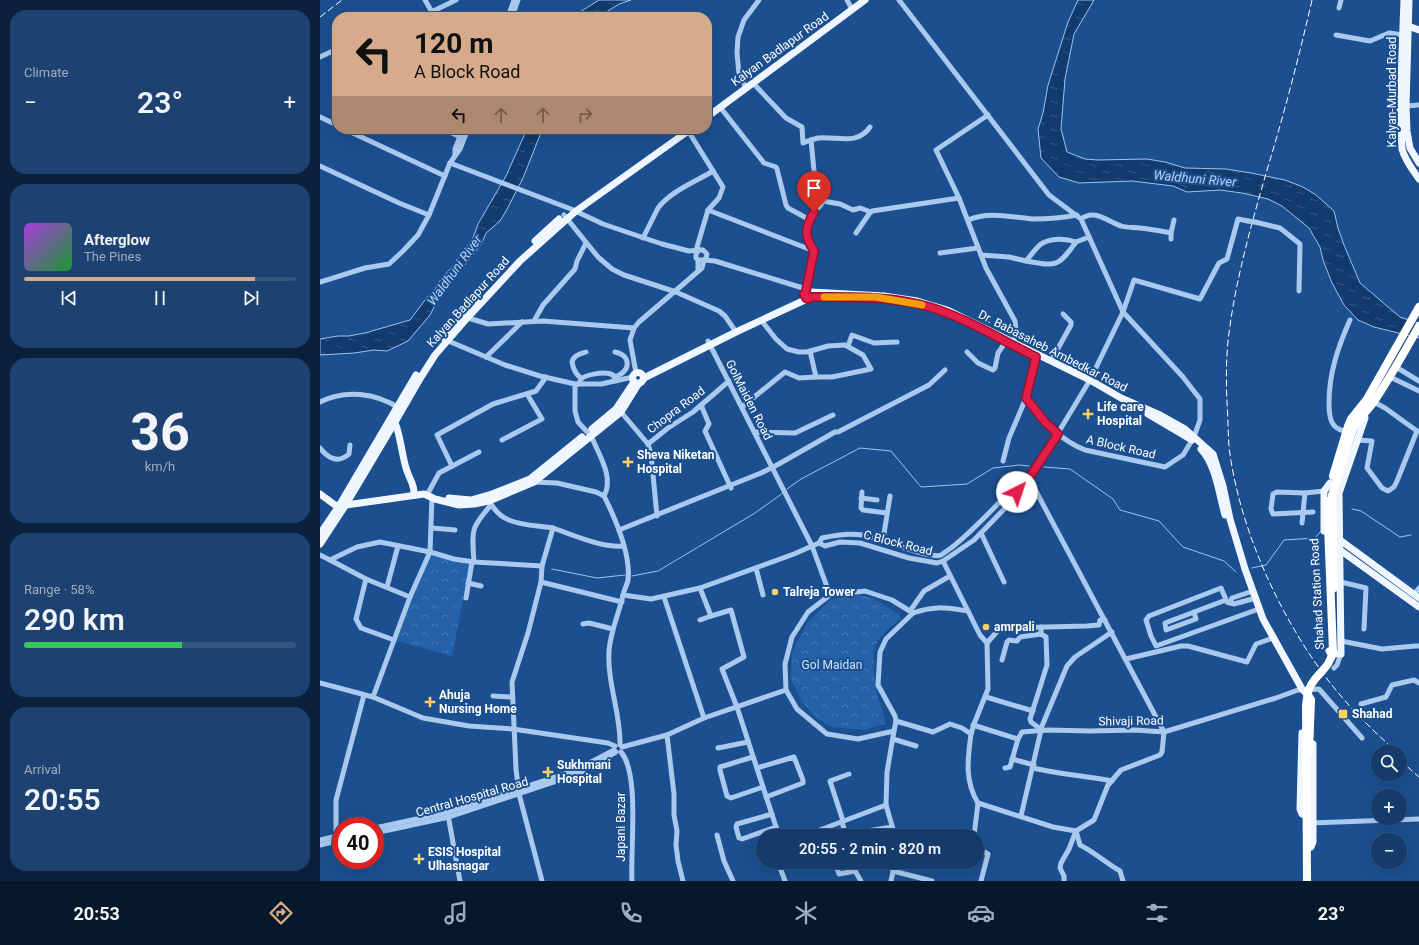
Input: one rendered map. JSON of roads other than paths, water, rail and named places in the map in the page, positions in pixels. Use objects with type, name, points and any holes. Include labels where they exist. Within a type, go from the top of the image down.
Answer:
[{"type":"highway","points":[[1307,881],[1306,815],[1308,800],[1311,695],[1313,688],[1336,656],[1328,493],[1351,419],[1374,402],[1390,377],[1418,308]]},
{"type":"highway","points":[[1328,493],[1356,422],[1367,399],[1396,361],[1419,326]]},
{"type":"highway","points":[[1308,800],[1311,823],[1313,881]]},
{"type":"main road","name":"Kalyan Badlapur Road","points":[[712,113],[745,86],[753,83],[852,8],[860,0]]},
{"type":"main road","name":"Kalyan Badlapur Road","points":[[712,109],[852,8],[866,0]]},
{"type":"main road","name":"Kalyan-Murbad Road","points":[[1404,0],[1407,131],[1410,148],[1419,163]]},
{"type":"main road","name":"Kalyan-Murbad Road","points":[[1409,0],[1405,29],[1400,107],[1402,149],[1409,165],[1419,179]]},
{"type":"main road","points":[[1405,29],[1419,30]]},
{"type":"main road","points":[[1405,29],[1419,35]]},
{"type":"main road","name":"Kalyan Badlapur Road","points":[[320,544],[400,409],[423,366],[516,258],[574,210],[682,134]]},
{"type":"main road","name":"Dr. Babasaheb Ambedkar Road","points":[[734,330],[761,320],[808,294]]},
{"type":"main road","name":"Dr. Babasaheb Ambedkar Road","points":[[638,378],[808,294],[884,296],[947,310],[1121,398],[1160,415],[1185,429],[1193,438],[1213,454],[1223,486],[1245,576],[1271,638]]},
{"type":"main road","name":"Dr. Babasaheb Ambedkar Road","points":[[1036,356],[1051,361],[1089,382]]},
{"type":"main road","points":[[414,487],[435,499],[459,504],[474,504],[489,500],[532,480],[621,412],[638,378]]},
{"type":"main road","points":[[591,436],[616,408],[638,378]]},
{"type":"main road","name":"Shahad Station Road","points":[[1328,493],[1324,527],[1328,595],[1329,652],[1331,654],[1341,654],[1339,493],[1365,418],[1361,412]]},
{"type":"main road","points":[[393,420],[404,463],[414,487],[414,495]]},
{"type":"main road","points":[[320,494],[335,505],[342,506],[414,495],[428,495]]},
{"type":"main road","name":"Kalyan Badlapur Road","points":[[320,534],[342,506]]},
{"type":"main road","points":[[1340,540],[1417,593]]},
{"type":"main road","points":[[1340,550],[1419,607]]},
{"type":"main road","name":"Dr. Babasaheb Ambedkar Road","points":[[1252,595],[1256,610],[1300,689]]},
{"type":"main road","points":[[1300,689],[1304,700],[1300,809],[1302,814],[1306,815]]},
{"type":"main road","points":[[1300,689],[1313,701],[1311,823]]},
{"type":"street","points":[[425,0],[432,12],[456,0]]},
{"type":"street","points":[[510,12],[514,0]]},
{"type":"street","points":[[514,12],[518,0]]},
{"type":"street","points":[[745,86],[739,74],[737,54],[738,38],[744,20],[759,0]]},
{"type":"street","points":[[846,0],[852,8]]},
{"type":"street","points":[[899,0],[1049,195],[1079,217],[1124,312],[1183,377],[1200,399],[1200,420],[1193,438]]},
{"type":"street","points":[[1339,8],[1341,0]]},
{"type":"street","points":[[1336,35],[1370,41],[1389,33],[1405,29]]},
{"type":"street","points":[[320,57],[332,51]]},
{"type":"street","points":[[753,83],[786,118],[802,127],[803,143],[818,138],[849,140],[866,133],[870,127]]},
{"type":"street","points":[[1406,106],[1419,105]]},
{"type":"street","points":[[720,107],[764,163],[776,167],[788,208],[810,220]]},
{"type":"street","points":[[967,352],[978,364],[993,370],[998,353],[1009,341],[1016,330],[1015,321],[986,268],[959,198],[936,150],[988,116]]},
{"type":"street","points":[[320,117],[332,123]]},
{"type":"street","points":[[355,134],[445,176]]},
{"type":"street","points":[[454,134],[462,138]]},
{"type":"street","points":[[320,282],[365,268],[389,264],[403,251],[418,235],[429,215],[450,163],[460,149],[462,134]]},
{"type":"street","points":[[462,138],[465,134]]},
{"type":"street","points":[[690,134],[723,187],[719,198],[708,210],[699,243],[706,258],[699,259]]},
{"type":"street","points":[[810,140],[815,181],[823,201]]},
{"type":"street","points":[[450,163],[574,210],[603,224],[643,238],[689,251],[703,251],[715,260]]},
{"type":"street","points":[[320,166],[399,203],[429,215]]},
{"type":"street","points":[[643,238],[661,204],[673,194],[713,171]]},
{"type":"street","points":[[823,201],[840,204],[853,210],[860,208],[871,212],[959,198]]},
{"type":"street","points":[[689,251],[699,259],[715,260],[808,294],[814,251],[808,243],[807,227],[823,201]]},
{"type":"street","points":[[708,210],[814,251]]},
{"type":"street","points":[[856,233],[871,212]]},
{"type":"street","points":[[968,220],[988,215],[1033,219],[1055,219],[1092,215],[1103,217],[1122,226],[1171,233]]},
{"type":"street","points":[[565,217],[598,257],[612,269],[624,275],[676,292],[719,311],[725,316],[734,330]]},
{"type":"street","name":"C Block Road","points":[[819,543],[825,546],[842,542],[860,543],[909,558],[937,563],[950,557],[975,539],[1016,497],[1017,492],[1029,478],[1058,434],[1089,382],[1124,312],[1134,280],[1200,299],[1219,262],[1227,259],[1238,219],[1280,228],[1300,244],[1299,291]]},
{"type":"street","points":[[1171,239],[1174,220]]},
{"type":"street","points":[[981,255],[1009,257],[1043,264],[1059,263],[1076,242],[1089,237]]},
{"type":"street","points":[[1026,260],[1041,244],[1058,239],[1076,242]]},
{"type":"street","points":[[534,321],[543,305],[575,269],[577,261],[586,243]]},
{"type":"street","points":[[940,253],[978,248]]},
{"type":"street","points":[[615,379],[638,378],[630,340],[634,328],[698,271],[699,259],[696,252],[703,251]]},
{"type":"street","points":[[1051,361],[1071,325],[1071,322],[1062,314]]},
{"type":"street","points":[[465,316],[488,324],[534,321],[634,328]]},
{"type":"street","points":[[742,407],[785,372],[799,378],[816,378],[832,377],[871,369],[863,355],[845,345],[828,346],[810,351],[799,352],[787,349],[776,339],[761,320]]},
{"type":"street","points":[[1346,432],[1336,428],[1332,424],[1329,410],[1329,392],[1334,361],[1350,320]]},
{"type":"street","points":[[486,357],[522,322]]},
{"type":"street","points":[[848,346],[852,335],[874,343],[897,342]]},
{"type":"street","points":[[446,339],[504,365],[577,384],[601,384],[624,374],[627,370],[628,364],[624,356],[615,352]]},
{"type":"street","name":"GolMaiden Road","points":[[709,343],[812,546],[830,595]]},
{"type":"street","points":[[810,351],[816,378]]},
{"type":"street","points":[[581,378],[575,372],[572,362],[573,358],[577,355],[586,352]]},
{"type":"street","points":[[1002,461],[1009,438],[1026,398],[1036,356]]},
{"type":"street","points":[[1396,361],[1419,381]]},
{"type":"street","points":[[619,531],[773,469],[836,435],[838,432],[929,385],[945,370]]},
{"type":"street","points":[[532,480],[557,483],[596,492],[604,496],[608,487],[606,471],[591,436],[578,422],[575,411],[577,384],[581,378],[609,373],[613,375],[615,379]]},
{"type":"street","points":[[452,466],[437,435],[493,404],[536,391],[546,377]]},
{"type":"street","points":[[1390,377],[1419,391]]},
{"type":"street","name":"Chopra Road","points":[[621,412],[648,444],[729,381]]},
{"type":"street","points":[[320,402],[340,395],[350,394],[372,397],[400,409]]},
{"type":"street","points":[[502,440],[542,419],[527,394]]},
{"type":"street","name":"A Block Road","points":[[1026,398],[1045,422],[1058,434],[1074,446],[1085,450],[1163,467],[1168,466],[1183,454],[1193,438]]},
{"type":"street","points":[[1358,440],[1372,441],[1367,468],[1382,488],[1388,491],[1394,487],[1417,431],[1374,402]]},
{"type":"street","points":[[700,405],[709,424],[705,431],[731,486]]},
{"type":"street","points":[[754,432],[795,433],[833,415]]},
{"type":"street","points":[[648,444],[651,454],[657,515]]},
{"type":"street","points":[[320,448],[331,458],[340,459],[349,454],[350,445]]},
{"type":"street","points":[[373,697],[410,597],[430,552],[432,528],[428,495],[439,473],[479,452]]},
{"type":"street","points":[[1029,478],[1164,732],[1161,754],[1121,770],[1108,785],[1094,820],[1076,831],[1069,849],[1061,863],[1060,868],[1064,876],[1064,881]]},
{"type":"street","name":"C Block Road","points":[[623,595],[651,599],[700,588],[794,554],[819,543],[822,538],[840,535],[861,535],[937,556],[962,539],[1011,491],[1017,492]]},
{"type":"street","points":[[1313,512],[1273,514],[1270,510],[1273,494],[1277,492],[1328,493]]},
{"type":"street","points":[[1302,524],[1305,493]]},
{"type":"street","points":[[877,500],[861,495],[861,508],[863,510],[887,513]]},
{"type":"street","name":"Japani Bazar","points":[[604,496],[616,520],[627,562],[628,580],[613,629],[609,650],[609,672],[620,734],[618,749],[624,755],[629,770],[633,801],[632,881]]},
{"type":"street","points":[[877,547],[881,540],[890,496]]},
{"type":"street","points":[[489,500],[497,513],[507,520],[515,523],[553,528],[616,547],[623,546]]},
{"type":"street","points":[[466,598],[473,562],[473,530],[489,500]]},
{"type":"street","points":[[432,528],[455,530]]},
{"type":"street","points":[[542,881],[519,791],[513,729],[512,682],[528,633],[541,582],[542,566],[553,528]]},
{"type":"street","points":[[969,532],[975,539]]},
{"type":"street","points":[[981,533],[1004,582]]},
{"type":"street","points":[[840,535],[842,542]]},
{"type":"street","points":[[330,560],[357,547],[380,542],[473,562],[542,566]]},
{"type":"street","points":[[886,550],[889,542]]},
{"type":"street","points":[[387,587],[398,546]]},
{"type":"street","points":[[945,552],[950,557]]},
{"type":"street","points":[[320,555],[366,579],[410,597]]},
{"type":"street","points":[[930,562],[932,555]]},
{"type":"street","points":[[943,561],[980,635],[987,643],[988,685],[986,697],[973,725],[967,768],[974,796],[978,803],[975,829]]},
{"type":"street","points":[[756,568],[763,595]]},
{"type":"street","points":[[879,829],[892,827],[886,806],[887,772],[896,721],[878,685],[880,652],[886,639],[912,612],[924,591],[950,576]]},
{"type":"street","points":[[366,579],[356,619],[361,628],[394,640]]},
{"type":"street","points":[[1341,580],[1361,584]]},
{"type":"street","points":[[1341,580],[1366,588],[1364,629]]},
{"type":"street","points":[[541,582],[622,602]]},
{"type":"street","points":[[468,583],[481,586]]},
{"type":"street","points":[[700,588],[711,616]]},
{"type":"street","points":[[1252,595],[1234,604],[1228,601],[1221,588],[1148,616],[1146,620],[1155,645],[1256,610]]},
{"type":"street","points":[[894,731],[858,739],[827,734],[797,709],[786,690],[785,664],[792,638],[808,612],[830,595],[865,591],[892,600],[912,612],[935,607],[968,611]]},
{"type":"street","points":[[664,597],[704,718]]},
{"type":"street","points":[[1194,612],[1196,619],[1166,630],[1165,623],[1194,612],[1228,601]]},
{"type":"street","points":[[700,620],[731,610],[744,657],[722,669],[737,707],[748,742],[757,768],[763,788],[772,814],[776,827],[742,840],[739,838],[736,827],[737,824],[772,814]]},
{"type":"street","points":[[1180,617],[1183,624]]},
{"type":"street","points":[[987,643],[1000,628],[1099,625],[1100,620],[1105,620]]},
{"type":"street","points":[[583,624],[589,623],[613,629]]},
{"type":"street","points":[[1041,627],[1041,634]]},
{"type":"street","points":[[1020,628],[1020,637]]},
{"type":"street","points":[[1021,816],[1042,730],[1053,699],[1068,666],[1075,657],[1112,632]]},
{"type":"street","points":[[1002,660],[1007,642],[1009,640],[1019,640],[1020,637],[1041,634],[1046,637],[1047,665],[1030,719],[1031,722],[1042,730]]},
{"type":"street","points":[[1126,659],[1181,646],[1188,646],[1247,662],[1254,645],[1271,638]]},
{"type":"street","points":[[1341,641],[1382,649],[1419,646]]},
{"type":"street","points":[[1334,668],[1337,665],[1341,654]]},
{"type":"street","points":[[1361,704],[1386,697],[1392,685],[1414,680],[1419,683]]},
{"type":"street","points":[[320,683],[373,697],[423,718],[469,726],[513,729],[608,743],[618,749]]},
{"type":"street","points":[[1300,689],[1319,689],[1362,738]]},
{"type":"street","name":"Shivaji Road","points":[[1018,739],[1022,732],[1042,730],[1136,730],[1164,732],[1276,698],[1300,689]]},
{"type":"street","name":"Central Hospital Road","points":[[384,831],[448,814],[576,774],[618,749],[667,734],[704,718],[786,690]]},
{"type":"street","points":[[337,817],[336,800],[364,695]]},
{"type":"street","points":[[493,696],[512,697]]},
{"type":"street","points":[[986,697],[1033,711]]},
{"type":"street","points":[[896,721],[933,732],[950,724],[962,728],[971,734]]},
{"type":"street","points":[[973,725],[1018,739],[1010,767],[1005,768]]},
{"type":"street","points":[[667,734],[674,794],[674,815],[677,831],[678,861],[683,881]]},
{"type":"street","points":[[893,739],[916,746]]},
{"type":"street","points":[[718,748],[748,742]]},
{"type":"street","points":[[753,757],[720,767],[727,796],[731,798],[763,788]]},
{"type":"street","points":[[757,768],[794,757],[803,780],[803,783],[766,797]]},
{"type":"street","points":[[1012,760],[1064,774],[1112,780]]},
{"type":"street","points":[[844,829],[830,781],[849,774]]},
{"type":"street","points":[[978,803],[1053,827],[1076,831]]},
{"type":"street","points":[[824,828],[886,806]]},
{"type":"street","points":[[448,814],[460,881]]},
{"type":"street","name":"Central Hospital Road","points":[[384,826],[448,814]]},
{"type":"street","points":[[1311,823],[1419,819]]},
{"type":"street","points":[[1076,831],[1080,845],[1092,851],[1104,862],[1120,871],[1123,881]]},
{"type":"street","points":[[717,836],[724,861],[733,881]]},
{"type":"street","points":[[320,840],[332,839]]},
{"type":"street","points":[[320,845],[332,840]]},
{"type":"street","points":[[981,881],[988,854],[984,852]]},
{"type":"street","points":[[781,869],[785,881]]},
{"type":"street","points":[[837,869],[839,874],[856,871],[861,881]]},
{"type":"street","points":[[891,881],[893,871],[932,881]]},
{"type":"water","points":[[599,0],[631,0],[619,4],[606,12],[580,12]]},
{"type":"water","name":"Waldhuni River","points":[[1078,0],[1094,0],[1074,34],[1065,79],[1061,129],[1067,152],[1085,159],[1147,159],[1165,162],[1185,168],[1226,169],[1285,180],[1303,187],[1316,195],[1334,211],[1344,245],[1360,283],[1400,317],[1419,323],[1419,338],[1374,327],[1358,320],[1344,305],[1332,283],[1323,260],[1320,247],[1309,228],[1282,206],[1268,199],[1220,190],[1187,192],[1173,186],[1132,181],[1079,183],[1059,177],[1041,158],[1038,129],[1043,113],[1048,85],[1068,22]]},
{"type":"water","name":"Waldhuni River","points":[[525,134],[541,134],[523,178],[500,221],[486,233],[482,243],[437,301],[430,315],[408,341],[387,351],[374,350],[320,355],[320,339],[365,333],[410,320],[428,296],[434,291],[439,282],[456,262],[473,238],[478,224],[506,176]]},
{"type":"waterway","points":[[787,489],[801,479],[860,448],[891,451],[921,487],[967,484],[993,468],[1019,465],[1029,466]]},
{"type":"waterway","points":[[1044,467],[1070,469],[1113,499],[1120,510],[1159,521],[1183,547],[1224,561],[1236,572]]},
{"type":"waterway","points":[[632,576],[658,571],[755,513],[783,493]]},
{"type":"waterway","points":[[1352,509],[1361,511],[1400,537],[1411,535]]},
{"type":"waterway","points":[[1252,568],[1266,565],[1284,540],[1315,538],[1321,531]]},
{"type":"waterway","points":[[552,569],[597,578],[625,575]]},
{"type":"railway","points":[[320,17],[342,0]]},
{"type":"railway","points":[[1312,0],[1291,85],[1250,230],[1232,312],[1226,376],[1229,447],[1234,478],[1242,510],[1252,541],[1279,603],[1295,632],[1331,684],[1362,720],[1390,745]]},
{"type":"railway","points":[[1407,766],[1419,777]]},
{"type":"place","name":"Life care Hospital","points":[[1088,414]]},
{"type":"place","name":"Sheva Niketan Hospital","points":[[628,462]]},
{"type":"place","name":"Talreja Tower","points":[[775,592]]},
{"type":"place","name":"amrpali","points":[[986,627]]},
{"type":"place","name":"Ahuja Nursing Home","points":[[430,702]]},
{"type":"place","name":"Shahad","points":[[1343,714]]},
{"type":"place","name":"Sukhmani Hospital","points":[[548,772]]},
{"type":"place","name":"ESIS Hospital Ulhasnagar","points":[[419,859]]},
{"type":"park label","name":"Gol Maidan","points":[[832,665]]}]
